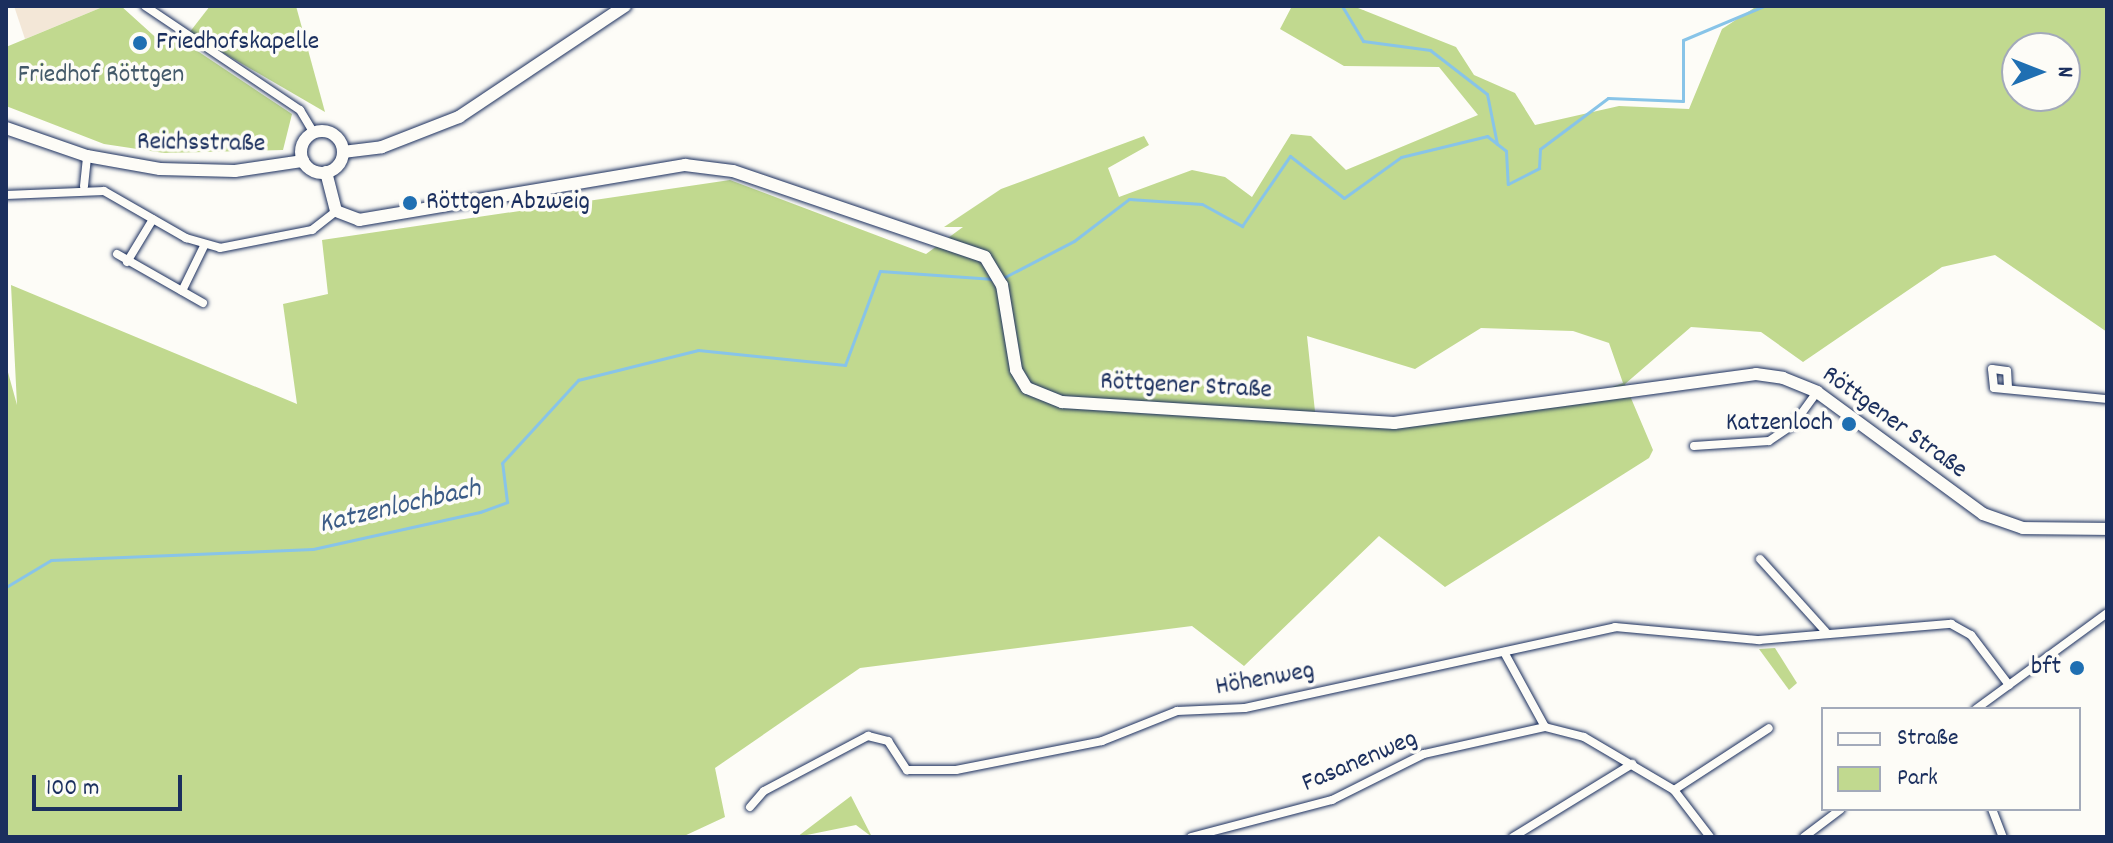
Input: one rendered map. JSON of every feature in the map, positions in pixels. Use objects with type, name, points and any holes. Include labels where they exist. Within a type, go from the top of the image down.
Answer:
[{"type":"street","points":[[145,6],[300,110],[314,133]]},
{"type":"street","points":[[326,172],[343,152],[382,147],[459,117],[625,6]]},
{"type":"street","name":"Reichsstraße","points":[[6,128],[87,156],[196,171],[303,161]]},
{"type":"street","points":[[326,172],[303,161],[302,145],[314,133],[331,133],[343,152]]},
{"type":"street","points":[[84,186],[87,156]]},
{"type":"street","name":"Röttgener Straße","points":[[336,211],[359,220],[709,165],[970,249],[1000,279],[1016,370],[1027,388],[1062,402],[1394,423],[1756,374],[1817,392],[1983,514],[2023,528],[2107,529]]},
{"type":"street","points":[[6,195],[84,186],[204,246],[312,230],[336,211],[326,172]]},
{"type":"street","points":[[127,262],[153,219]]},
{"type":"street","points":[[182,291],[204,246]]},
{"type":"street","points":[[117,254],[203,303]]},
{"type":"street","points":[[2008,388],[2107,399]]},
{"type":"street","points":[[1694,446],[1769,441],[1793,425],[1817,392]]},
{"type":"street","points":[[1760,559],[1826,632]]},
{"type":"street","points":[[1979,707],[2107,613]]},
{"type":"street","name":"Höhenweg","points":[[750,807],[764,791],[868,736],[888,741],[907,770],[956,770],[1102,741],[1177,711],[1245,708],[1615,627],[1759,640],[1826,632],[1951,624],[1971,635],[2009,685]]},
{"type":"street","points":[[1504,652],[1545,727],[1584,737],[1674,790],[1710,837]]},
{"type":"street","name":"Fasanenweg","points":[[1191,837],[1332,800],[1424,754],[1545,727]]},
{"type":"street","points":[[1674,790],[1769,728]]},
{"type":"street","points":[[1513,837],[1632,764]]},
{"type":"street","points":[[1804,837],[1838,811]]},
{"type":"street","points":[[1993,811],[2003,837]]},
{"type":"street","points":[[1228,826],[1230,837]]},
{"type":"shaded area","points":[[14,6],[105,6],[25,39]]},
{"type":"green space","name":"Friedhof Röttgen","points":[[105,6],[121,6],[163,44],[181,40],[292,114],[283,150],[164,153],[104,144],[6,106],[6,47]]},
{"type":"green space","points":[[210,6],[296,6],[325,112],[189,33]]},
{"type":"green space","points":[[1292,6],[1353,6],[1456,47],[1474,75],[1515,93],[1535,125],[1619,106],[1689,109],[1722,29],[1757,6],[2107,6],[2107,332],[1995,255],[1942,267],[1803,362],[1761,332],[1691,327],[1625,384],[1653,450],[1649,458],[1445,587],[1379,536],[1244,666],[1192,626],[860,668],[715,768],[725,817],[682,837],[6,837],[6,365],[17,405],[11,285],[297,404],[283,304],[328,294],[322,240],[730,180],[926,254],[963,227],[944,227],[1001,189],[1144,136],[1149,145],[1108,168],[1119,197],[1192,170],[1225,177],[1252,197],[1291,134],[1311,136],[1346,170],[1478,115],[1439,67],[1344,66],[1280,29]],"holes":[[[1481,328],[1573,331],[1609,343],[1623,383],[1568,403],[1399,427],[1316,421],[1307,336],[1415,369]]]},
{"type":"green space","points":[[1775,648],[1797,683],[1789,690],[1759,649]]},
{"type":"green space","points":[[851,796],[872,837],[856,825],[797,837]]},
{"type":"waterway","points":[[1342,6],[1363,41],[1430,50],[1487,94],[1497,144]]},
{"type":"waterway","name":"Katzenlochbach","points":[[1001,279],[1074,241],[1129,199],[1202,204],[1242,226],[1290,156],[1344,198],[1401,157],[1487,136],[1506,151],[1508,184],[1539,168],[1540,149],[1608,98],[1683,101],[1683,40],[1764,6]]},
{"type":"waterway","name":"Katzenlochbach","points":[[6,587],[51,560],[313,549],[480,512],[507,502],[502,463],[578,380],[698,350],[845,365],[880,271],[994,279]]},
{"type":"place","name":"Friedhofskapelle","points":[[140,43]]},
{"type":"place","name":"Röttgen Abzweig","points":[[410,203]]},
{"type":"place","name":"Katzenloch","points":[[1849,424]]},
{"type":"place","name":"bft","points":[[2077,668]]}]
